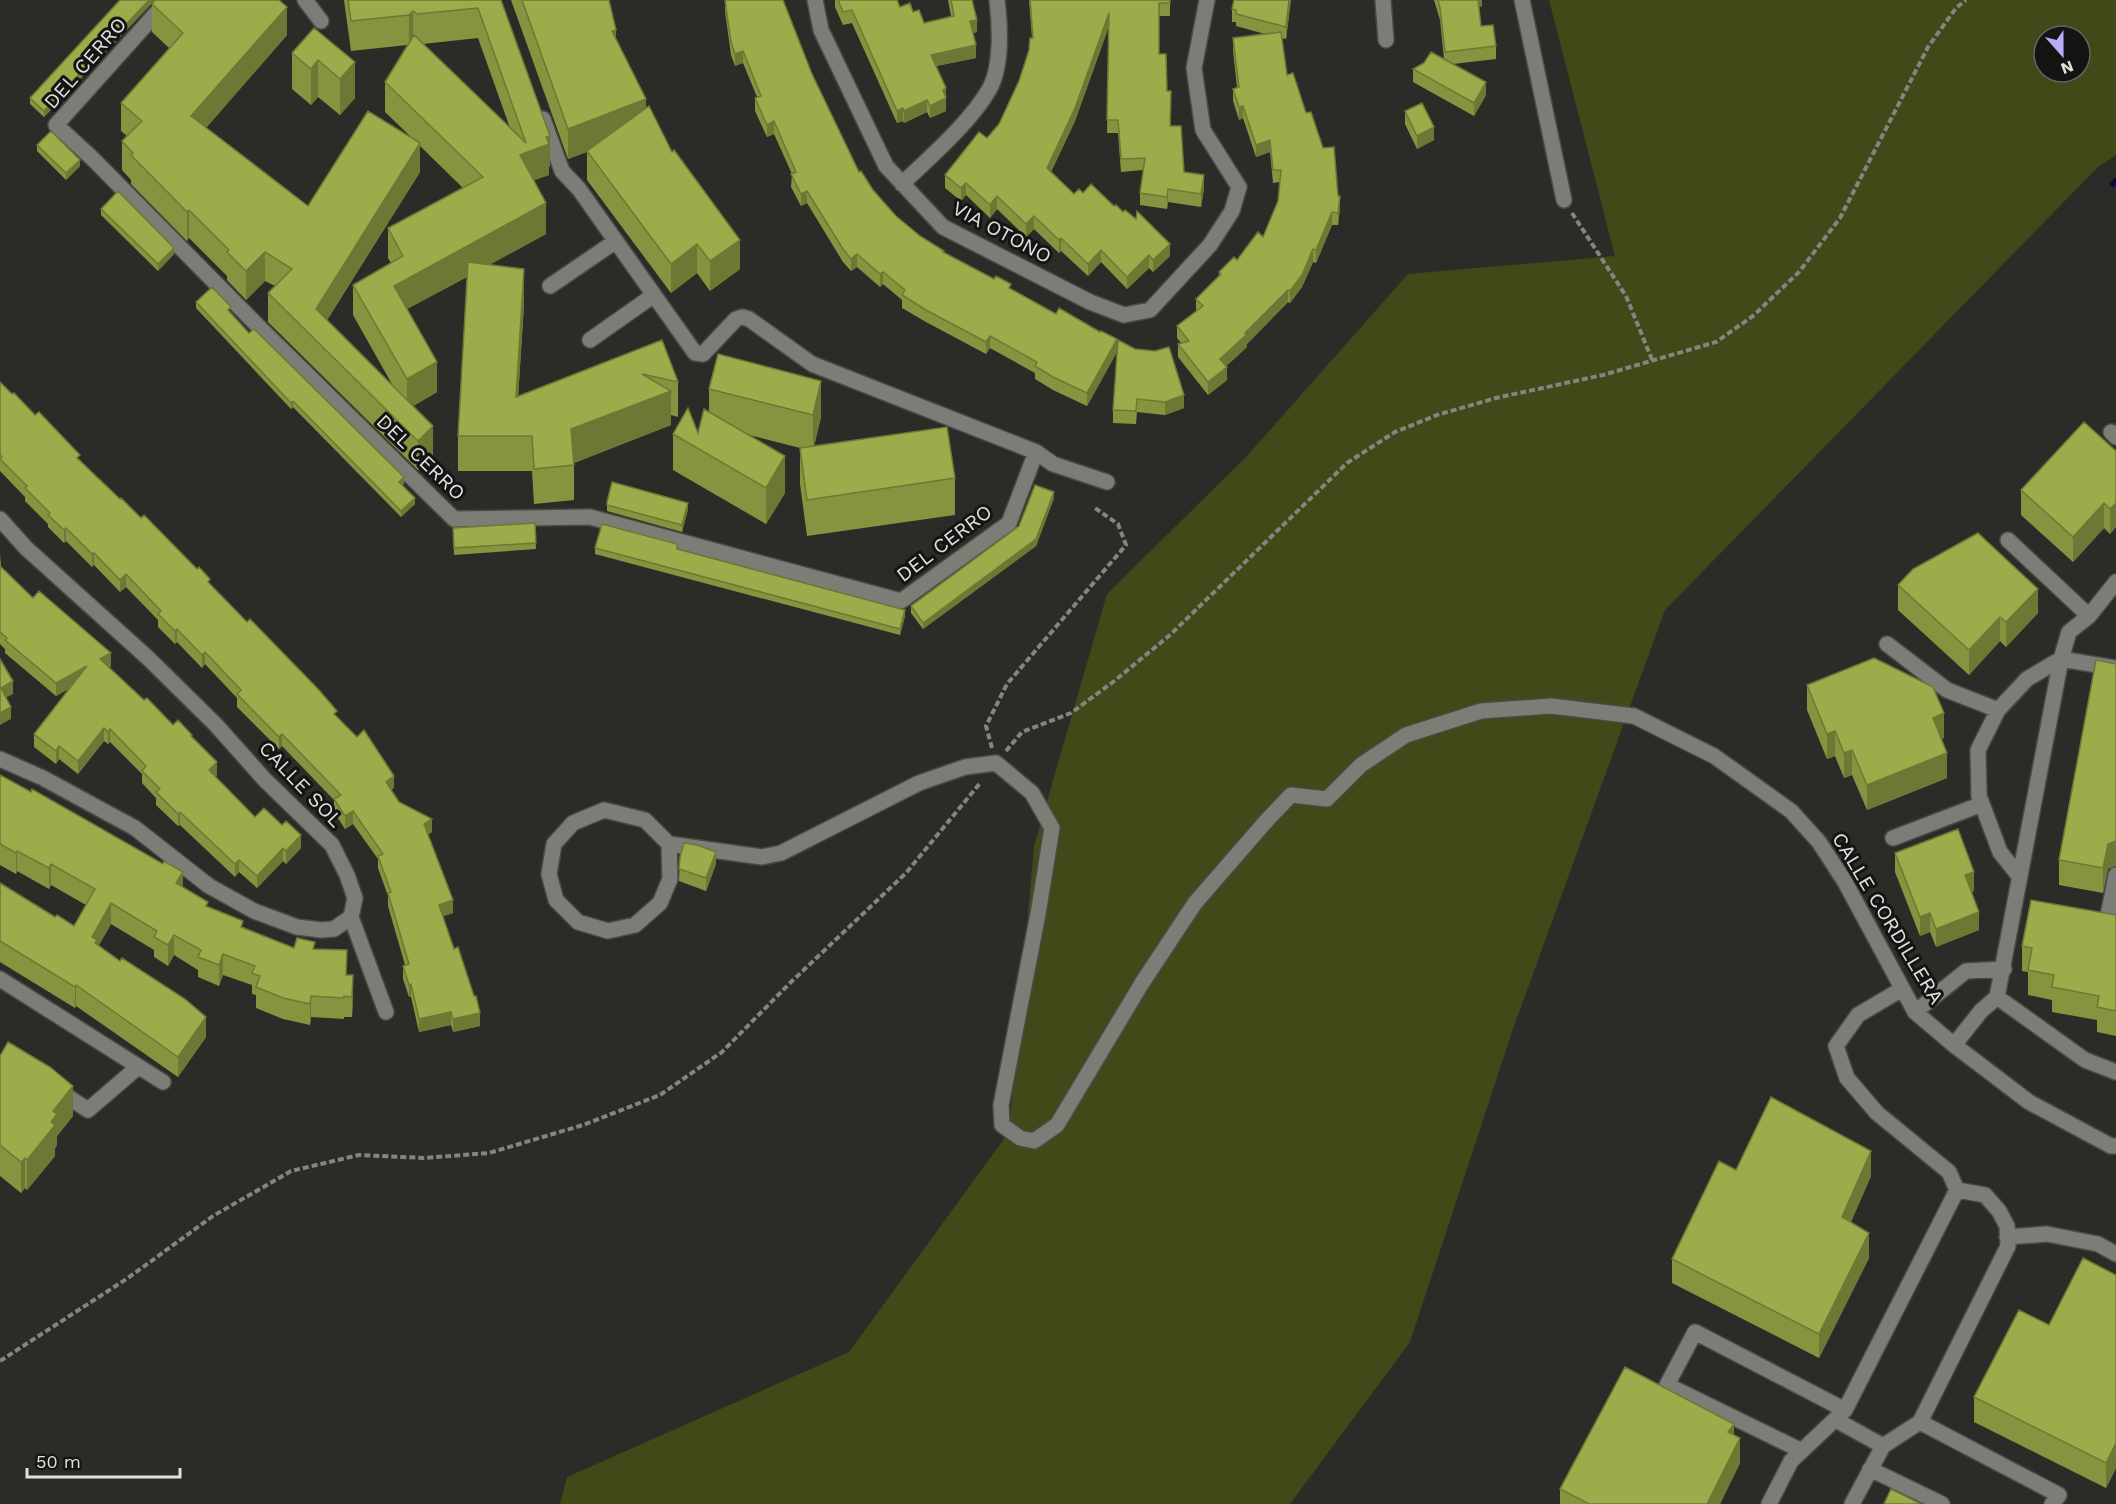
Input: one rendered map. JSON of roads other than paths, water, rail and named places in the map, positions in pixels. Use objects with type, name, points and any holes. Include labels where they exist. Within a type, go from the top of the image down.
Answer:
[{"type":"street","name":"DEL CERRO","points":[[168,0],[56,125],[93,159],[453,519],[590,517],[901,601],[1009,523],[1036,452]]},
{"type":"street","points":[[305,0],[321,21]]},
{"type":"street","name":"VIA OTONO","points":[[815,0],[821,30],[886,166],[943,227],[1079,296],[1124,315],[1150,310],[1210,244],[1232,211],[1239,187],[1203,130],[1194,68],[1207,0]]},
{"type":"street","points":[[902,184],[938,152],[991,87],[999,56],[998,0]]},
{"type":"street","points":[[1383,0],[1386,40]]},
{"type":"street","points":[[1522,0],[1564,200]]},
{"type":"street","points":[[539,107],[562,171],[579,189],[698,354],[703,354],[736,319],[742,317],[812,364],[1036,452],[1053,464],[1107,483]]},
{"type":"street","points":[[550,286],[616,241]]},
{"type":"street","points":[[590,340],[654,294]]},
{"type":"street","name":"CALLE SOL","points":[[0,519],[26,548],[148,658],[216,725],[265,780],[332,845],[347,874],[355,898],[351,917]]},
{"type":"street","points":[[2007,540],[2089,616]]},
{"type":"street","points":[[1954,1045],[1981,1011],[1997,997],[2020,904],[2019,876],[2061,659],[2069,632],[2089,616],[2116,582]]},
{"type":"street","points":[[1887,644],[1947,690],[1998,710]]},
{"type":"street","points":[[2019,876],[2000,852],[1979,796],[1978,750],[1998,710],[2027,679],[2061,659],[2116,668]]},
{"type":"street","name":"CALLE CORDILLERA","points":[[669,844],[762,857],[781,853],[919,783],[965,767],[996,763],[1032,793],[1052,828],[1038,914],[1001,1105],[1002,1125],[1020,1138],[1034,1141],[1057,1125],[1142,983],[1195,903],[1291,795],[1327,799],[1361,765],[1406,735],[1481,711],[1551,706],[1634,716],[1714,756],[1791,811],[1819,842],[1845,882],[1916,1012],[1954,1045],[2029,1102],[2111,1146],[2116,1146]]},
{"type":"street","points":[[0,759],[43,778],[135,828],[209,886],[254,911],[297,927],[321,930],[334,929],[351,917],[386,1012]]},
{"type":"street","points":[[1893,838],[1982,804]]},
{"type":"street","points":[[604,810],[645,820],[669,844],[670,879],[660,903],[635,925],[608,931],[578,922],[556,900],[549,874],[554,844],[573,823],[604,810]]},
{"type":"street","points":[[2107,916],[2116,875]]},
{"type":"street","points":[[1916,1012],[1966,971],[2004,969]]},
{"type":"street","points":[[0,979],[163,1082]]},
{"type":"street","points":[[1902,989],[1858,1015],[1836,1046],[1847,1078],[1877,1113],[1948,1173],[1957,1191]]},
{"type":"street","points":[[1997,997],[2085,1060],[2116,1072]]},
{"type":"street","points":[[39,1078],[88,1110],[138,1067]]},
{"type":"street","points":[[1851,1504],[1883,1446],[1920,1422],[2008,1246],[2007,1226],[1999,1211],[1985,1195],[1957,1191]]},
{"type":"street","points":[[1768,1504],[1791,1461],[1841,1415],[1957,1191]]},
{"type":"street","points":[[2007,1237],[2047,1234],[2098,1244],[2116,1254]]},
{"type":"street","points":[[1802,1451],[1667,1385],[1695,1332],[1841,1415],[1883,1446]]},
{"type":"street","points":[[1920,1422],[2059,1495],[2052,1504]]},
{"type":"street","points":[[1870,1469],[1942,1504]]},
{"type":"waterway","points":[[2113,184],[2116,181]]}]
